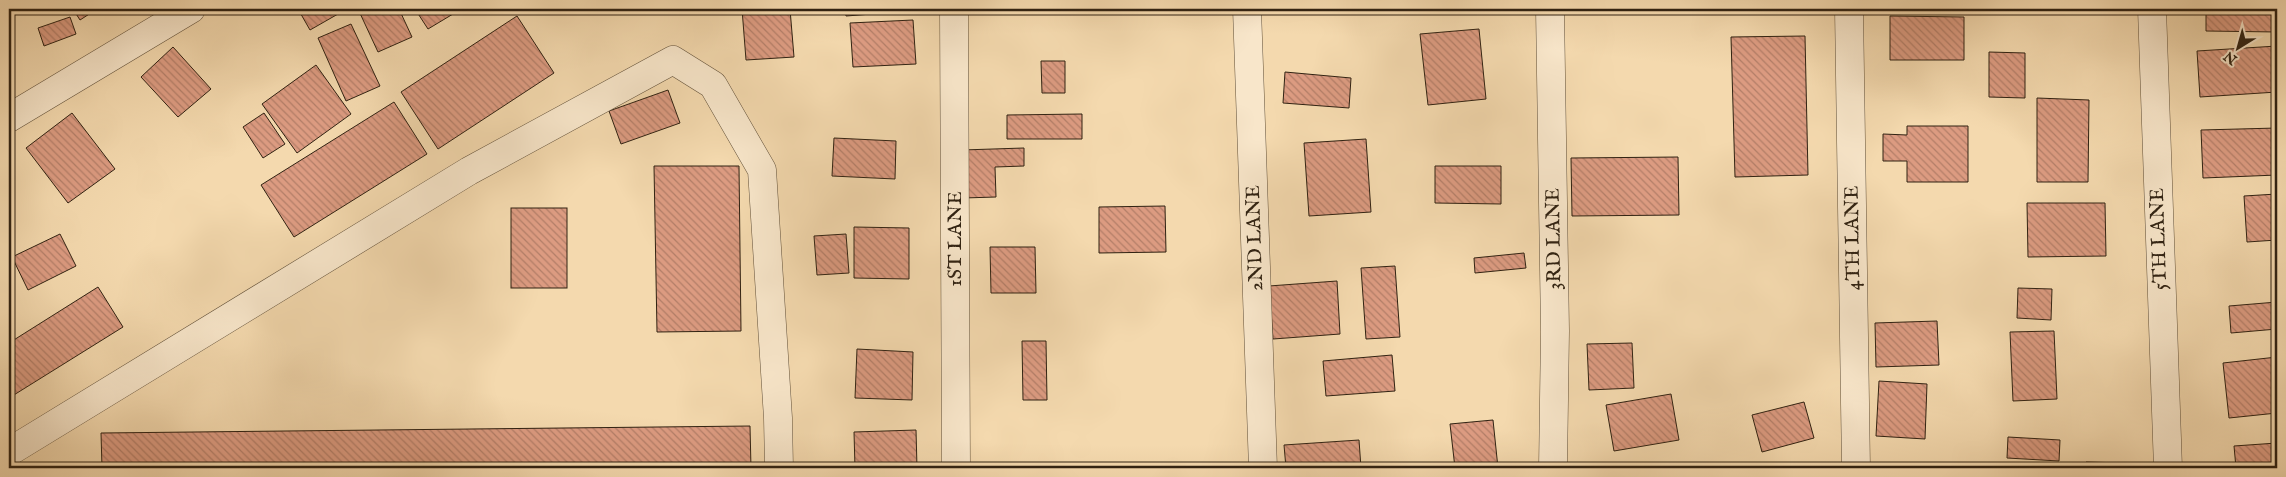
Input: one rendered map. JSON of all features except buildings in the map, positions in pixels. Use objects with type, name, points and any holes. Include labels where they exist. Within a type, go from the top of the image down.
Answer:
[{"type":"street","points":[[9,118],[190,9]]},
{"type":"street","name":"1ST LANE","points":[[954,9],[956,468]]},
{"type":"street","name":"2ND LANE","points":[[1247,9],[1263,468]]},
{"type":"street","name":"3RD LANE","points":[[1550,9],[1555,331],[1553,468]]},
{"type":"street","name":"4TH LANE","points":[[1850,9],[1856,468]]},
{"type":"street","name":"5TH LANE","points":[[2152,9],[2168,468]]},
{"type":"street","points":[[9,452],[469,171],[673,60],[713,85],[762,170],[778,418],[779,468]]}]
